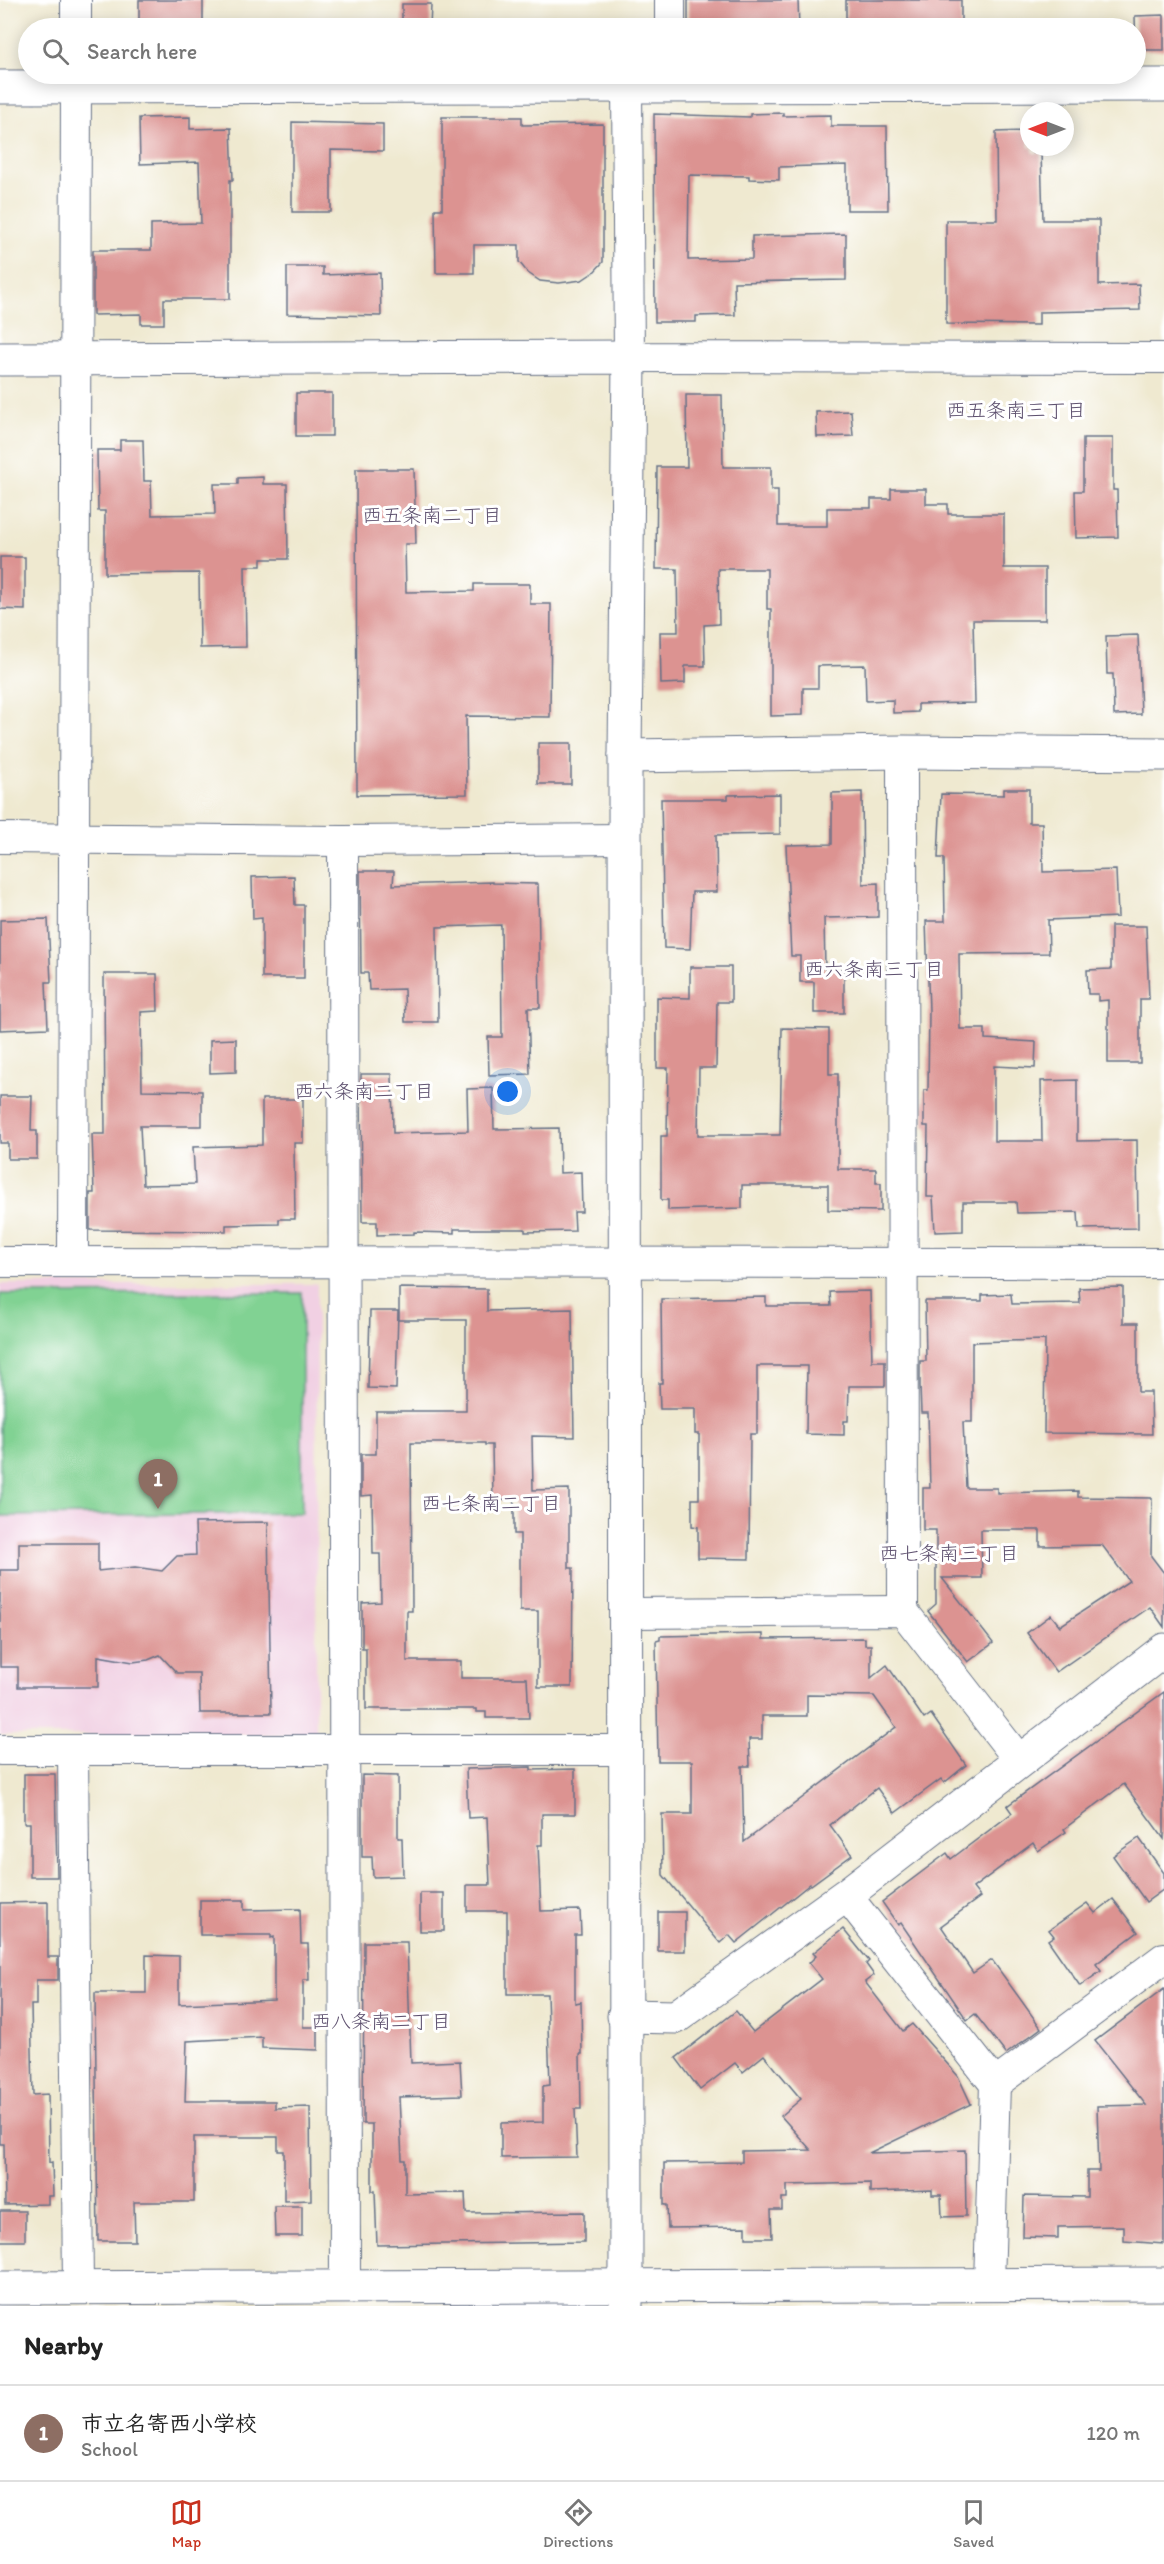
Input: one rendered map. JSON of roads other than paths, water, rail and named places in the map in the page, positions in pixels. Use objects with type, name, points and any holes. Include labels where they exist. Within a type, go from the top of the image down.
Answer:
[{"type":"street","points":[[76,0],[76,18]]},
{"type":"street","points":[[670,0],[670,18]]},
{"type":"street","points":[[0,87],[33,84]]},
{"type":"street","points":[[73,1261],[76,84]]},
{"type":"street","points":[[443,84],[627,86],[641,84]]},
{"type":"street","points":[[1065,84],[1164,85]]},
{"type":"street","points":[[626,2297],[624,2016],[627,1750],[625,756],[629,357],[627,86]]},
{"type":"street","points":[[0,358],[1164,358]]},
{"type":"street","points":[[625,756],[902,753],[1164,754]]},
{"type":"street","points":[[902,753],[903,1611],[1019,1760]]},
{"type":"street","points":[[0,838],[343,841],[625,839]]},
{"type":"street","points":[[343,841],[345,2288]]},
{"type":"street","points":[[0,1262],[1164,1263]]},
{"type":"street","points":[[626,1613],[903,1611]]},
{"type":"street","points":[[624,2016],[676,2018],[846,1895],[1164,1650]]},
{"type":"street","points":[[0,1750],[627,1750]]},
{"type":"street","points":[[73,1750],[78,2289]]},
{"type":"street","points":[[846,1895],[994,2084],[989,2283]]},
{"type":"street","points":[[994,2084],[1164,1958]]},
{"type":"street","points":[[0,2288],[345,2288],[626,2297],[861,2295],[989,2283],[1103,2295],[1164,2284]]},
{"type":"place","name":"市立名寄西小学校","points":[[158,1509]]},
{"type":"district","name":"西五条南三丁目","points":[[1016,410]]},
{"type":"district","name":"西五条南二丁目","points":[[432,515]]},
{"type":"district","name":"西六条南三丁目","points":[[874,969]]},
{"type":"district","name":"西六条南二丁目","points":[[364,1091]]},
{"type":"district","name":"西七条南二丁目","points":[[491,1503]]},
{"type":"district","name":"西七条南三丁目","points":[[949,1553]]},
{"type":"district","name":"西八条南二丁目","points":[[381,2021]]}]
